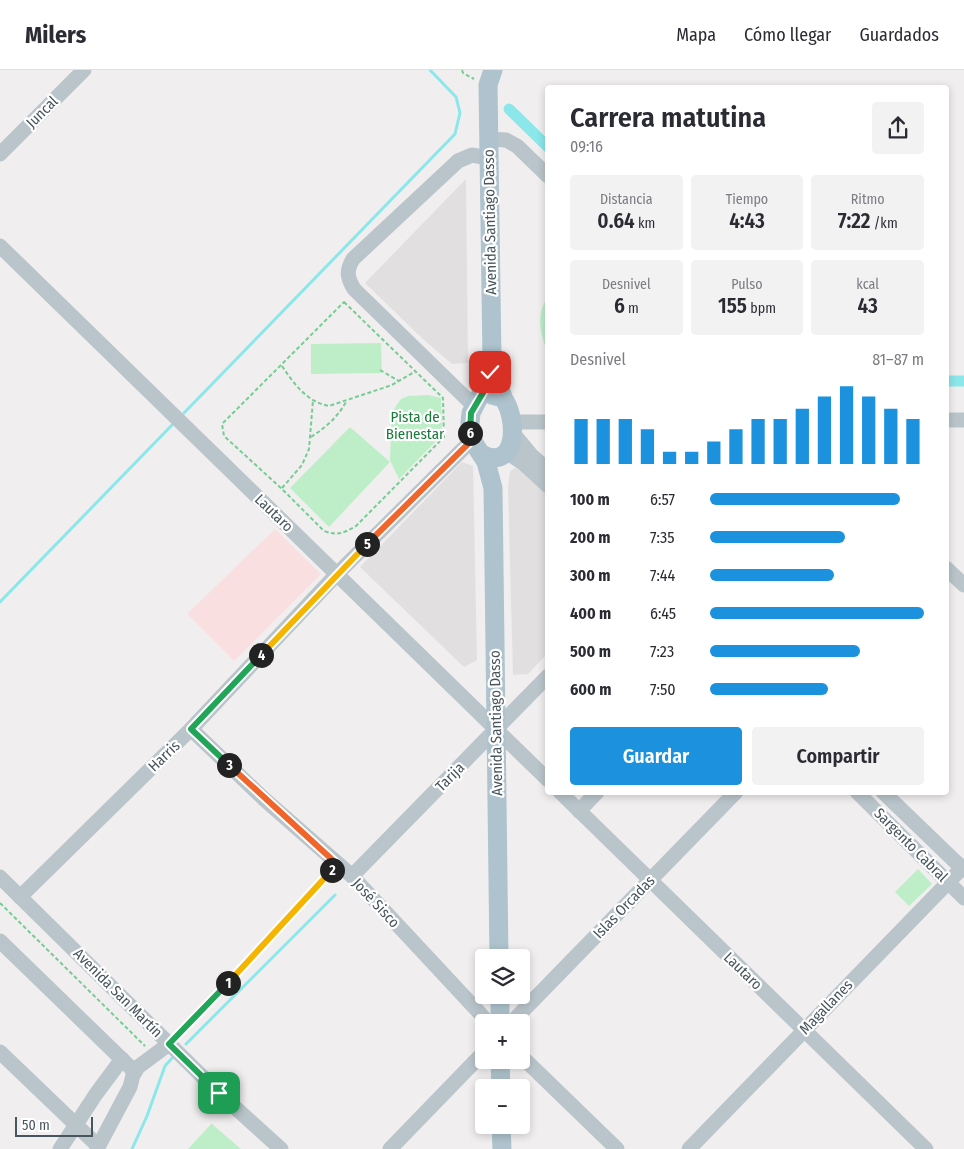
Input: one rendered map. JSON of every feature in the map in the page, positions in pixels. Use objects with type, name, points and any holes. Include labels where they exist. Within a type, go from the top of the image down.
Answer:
[{"type":"main road","name":"Avenida Santiago Dasso","points":[[487,75],[492,360],[487,382],[476,403],[470,423],[476,447],[488,470],[493,488]]},
{"type":"main road","name":"Avenida Santiago Dasso","points":[[492,360],[503,398],[510,409],[513,428],[512,440],[497,469],[493,488],[499,949]]},
{"type":"main road","points":[[476,403],[484,396],[490,395],[503,398]]},
{"type":"main road","points":[[476,447],[491,458],[504,454]]},
{"type":"main road","points":[[501,1134],[502,1149]]},
{"type":"street","name":"Juncal","points":[[0,154],[84,70]]},
{"type":"street","points":[[489,138],[506,140],[517,146],[545,173]]},
{"type":"street","points":[[476,403],[354,289],[348,278],[348,269],[353,259],[458,161],[472,156],[489,158]]},
{"type":"street","name":"Lautaro","points":[[0,246],[545,777]]},
{"type":"street","points":[[949,420],[964,420]]},
{"type":"street","points":[[545,423],[513,428],[532,456],[545,467]]},
{"type":"street","name":"Harris","points":[[20,897],[191,729],[337,574],[476,447]]},
{"type":"street","points":[[504,454],[523,463],[545,483]]},
{"type":"street","points":[[949,573],[964,585]]},
{"type":"street","name":"Tarija","points":[[352,876],[545,679]]},
{"type":"street","name":"José Sisco","points":[[191,729],[264,799],[352,876],[481,1014]]},
{"type":"street","name":"Lautaro","points":[[563,795],[926,1149]]},
{"type":"street","points":[[579,811],[594,795]]},
{"type":"street","name":"Islas Orcadas","points":[[520,1014],[733,795]]},
{"type":"street","name":"Sargento Cabral","points":[[860,795],[964,898]]},
{"type":"street","name":"Sargento Cabral","points":[[886,795],[963,868]]},
{"type":"street","name":"Magallanes","points":[[689,1149],[963,868]]},
{"type":"street","name":"Avenida San Martín","points":[[0,877],[219,1093],[280,1149]]},
{"type":"street","points":[[0,942],[135,1072]]},
{"type":"street","points":[[0,1052],[98,1148],[130,1087],[138,1067],[169,1044]]},
{"type":"street","points":[[60,1149],[122,1059]]},
{"type":"street","points":[[390,1149],[475,1061]]},
{"type":"street","points":[[530,1065],[617,1149]]},
{"type":"path","points":[[344,302],[443,398],[444,437],[356,526],[343,534],[332,534],[324,531],[282,489],[224,436],[222,424],[281,366],[344,302]]},
{"type":"path","points":[[281,366],[299,390],[320,404],[329,406],[392,386],[416,372]]},
{"type":"path","points":[[380,370],[399,381]]},
{"type":"path","points":[[282,489],[302,465],[309,448],[313,400]]},
{"type":"path","points":[[311,437],[327,426],[339,414],[346,402]]},
{"type":"path","points":[[169,1044],[239,972],[337,864]]},
{"type":"path","points":[[0,903],[146,1048]]},
{"type":"shaded area","points":[[466,179],[468,363],[452,364],[424,340],[365,283]]},
{"type":"shaded area","points":[[462,462],[473,466],[477,660],[464,667],[360,567]]},
{"type":"shaded area","points":[[520,465],[545,489],[545,656],[528,674],[513,675],[508,487],[510,471]]},
{"type":"shaded area","points":[[275,529],[321,574],[234,661],[187,614]]},
{"type":"green space","points":[[545,302],[545,346],[540,324],[541,311]]},
{"type":"green space","points":[[381,343],[382,373],[311,374],[311,344]]},
{"type":"green space","name":"Pista de Bienestar","points":[[428,395],[441,398],[442,435],[399,479],[390,460],[392,412],[401,399],[408,396]]},
{"type":"green space","points":[[350,427],[390,462],[329,527],[290,488]]},
{"type":"green space","points":[[918,869],[932,884],[909,906],[895,892]]},
{"type":"green space","points":[[212,1124],[241,1149],[188,1149]]},
{"type":"waterway","points":[[184,413],[455,134],[460,113],[456,97],[430,70]]},
{"type":"waterway","points":[[509,109],[545,144]]},
{"type":"waterway","points":[[949,381],[964,381]]},
{"type":"waterway","points":[[0,602],[172,425]]},
{"type":"waterway","points":[[186,1044],[335,895]]},
{"type":"waterway","points":[[132,1149],[147,1116],[165,1066],[173,1057]]},
{"type":"route","points":[[219,1093],[169,1044],[239,972],[337,864],[264,799],[191,729],[337,574],[472,440],[470,431],[471,413],[484,391],[490,372]]}]
